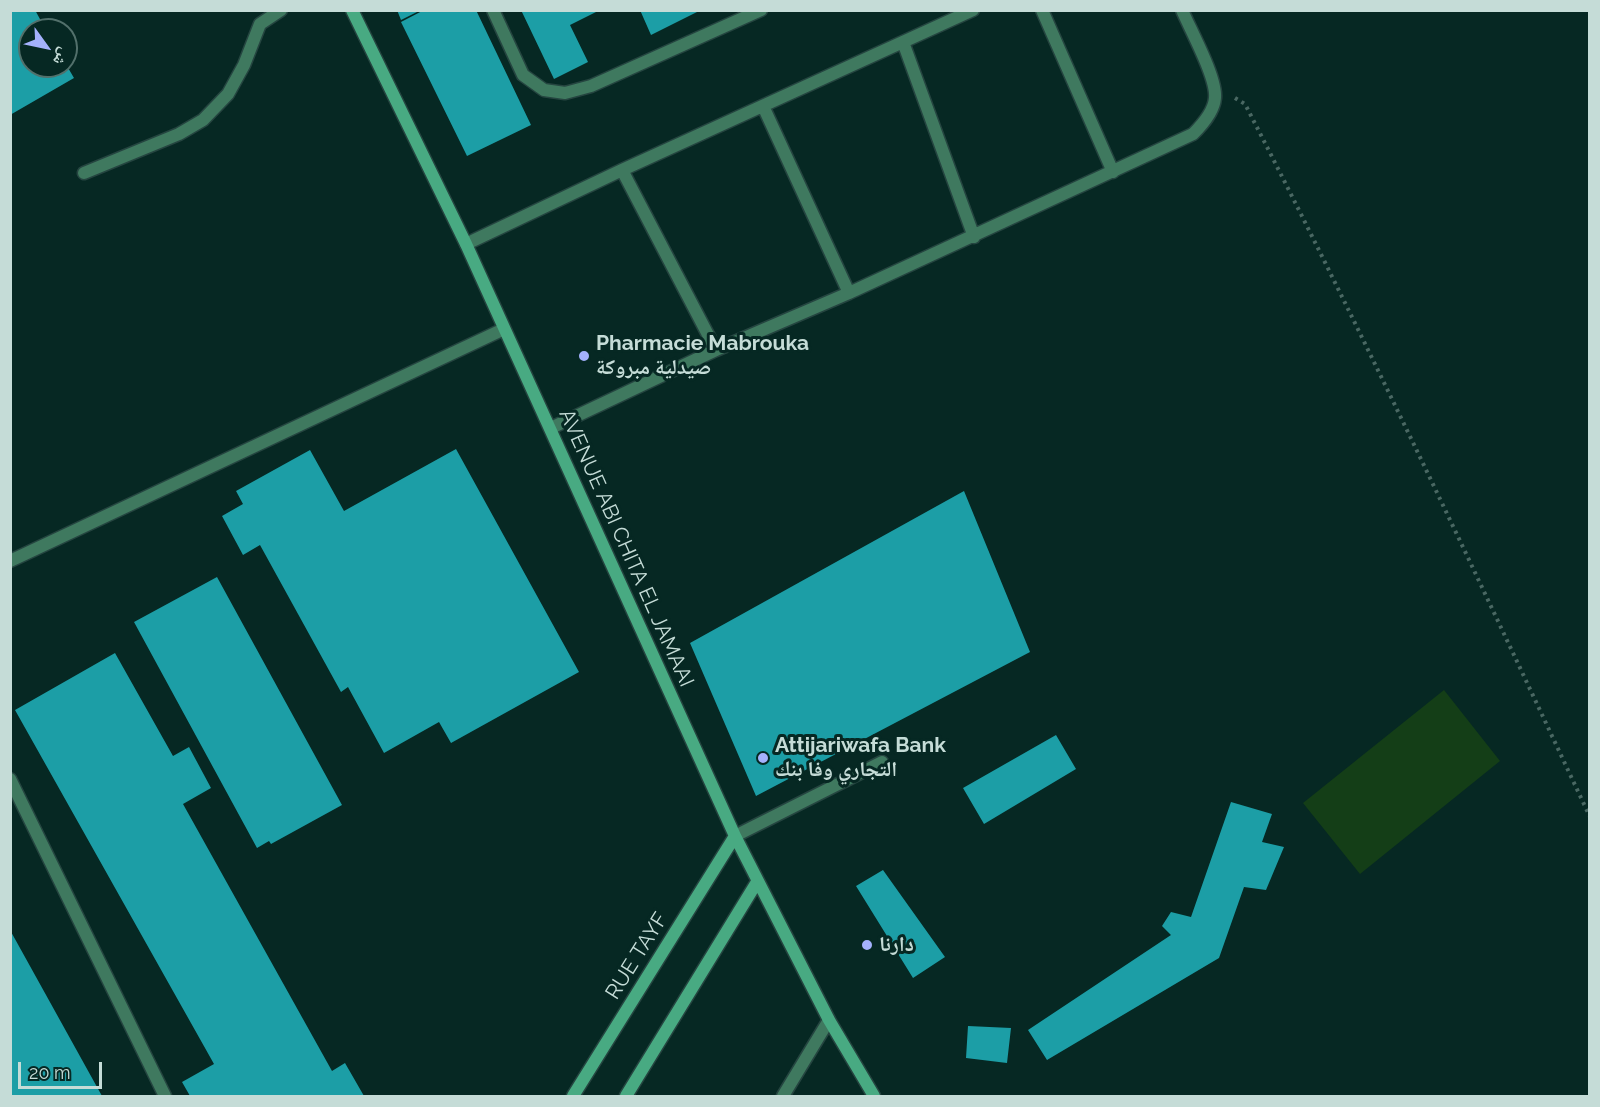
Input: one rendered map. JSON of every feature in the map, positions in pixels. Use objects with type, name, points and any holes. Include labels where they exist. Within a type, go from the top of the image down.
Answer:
[{"type":"street","points":[[84,173],[179,134],[203,120],[228,94],[244,65],[260,24],[281,10]]},
{"type":"street","name":"AVENUE ABI CHITA EL JAMAAI","points":[[352,10],[466,244],[757,882],[828,1020],[874,1096]]},
{"type":"street","points":[[494,10],[523,75],[544,90],[565,93],[591,86],[761,10]]},
{"type":"street","points":[[466,244],[763,105],[974,10]]},
{"type":"street","points":[[1042,10],[1113,172]]},
{"type":"street","points":[[551,428],[716,350],[974,237],[1193,134],[1210,112],[1215,100],[1214,84],[1182,10]]},
{"type":"street","points":[[903,42],[974,237]]},
{"type":"street","points":[[763,105],[849,293]]},
{"type":"street","points":[[622,170],[716,350]]},
{"type":"street","points":[[10,561],[504,329]]},
{"type":"street","points":[[735,836],[882,762]]},
{"type":"street","points":[[10,779],[165,1096]]},
{"type":"street","name":"RUE TAYF","points":[[573,1096],[735,836]]},
{"type":"street","points":[[626,1096],[757,882]]},
{"type":"street","points":[[783,1096],[828,1020]]},
{"type":"path","points":[[1214,84],[1245,104],[1298,207],[1590,816]]},
{"type":"green space","points":[[1444,690],[1500,761],[1360,874],[1303,803]]},
{"type":"building","points":[[10,10],[35,10],[39,18],[18,18],[18,78],[74,78],[10,115]]},
{"type":"building","points":[[397,10],[421,10],[401,20]]},
{"type":"building","points":[[424,10],[476,10],[531,125],[467,156],[401,22]]},
{"type":"building","points":[[521,10],[600,10],[570,25],[588,62],[554,79]]},
{"type":"building","points":[[640,10],[701,10],[651,35]]},
{"type":"building","points":[[456,449],[579,672],[451,743],[439,722],[384,753],[348,687],[341,692],[260,545],[243,555],[222,516],[243,504],[236,491],[310,450],[344,511]]},
{"type":"building","points":[[964,491],[1030,652],[756,796],[690,643]]},
{"type":"building","points":[[217,577],[342,805],[271,844],[269,841],[257,848],[134,622]]},
{"type":"building","points":[[115,653],[173,756],[189,747],[211,788],[183,804],[332,1071],[345,1063],[364,1096],[190,1096],[182,1082],[214,1064],[15,710]]},
{"type":"building","points":[[1056,735],[1076,769],[984,824],[963,788]]},
{"type":"building","points":[[1231,802],[1272,814],[1262,842],[1284,847],[1266,890],[1244,887],[1219,958],[1047,1060],[1028,1030],[1171,935],[1162,926],[1171,912],[1191,917]]},
{"type":"building","points":[[883,870],[945,957],[913,978],[856,886]]},
{"type":"building","points":[[10,930],[102,1096],[10,1096]]},
{"type":"building","points":[[968,1026],[1011,1028],[1007,1063],[966,1058]]},
{"type":"place","name":"Pharmacie Mabrouka صيدلية مبروكة","points":[[584,356]]},
{"type":"place","name":"Attijariwafa Bank التجاري وفا بنك","points":[[763,758]]},
{"type":"place","name":"دارنا","points":[[867,945]]}]
